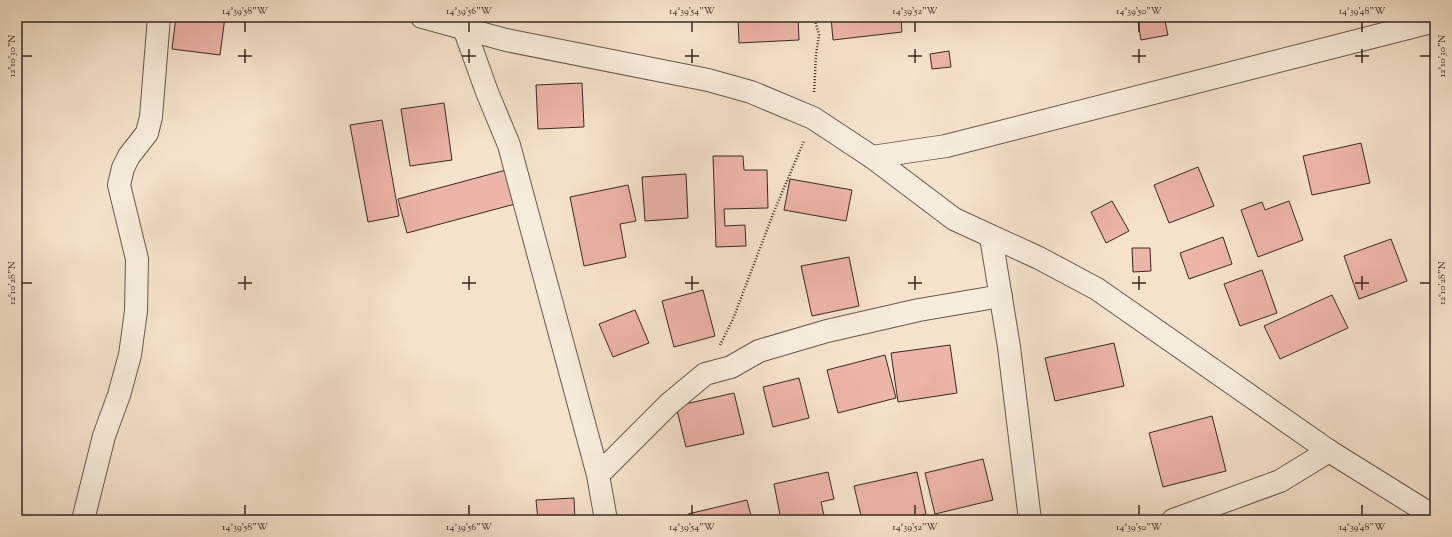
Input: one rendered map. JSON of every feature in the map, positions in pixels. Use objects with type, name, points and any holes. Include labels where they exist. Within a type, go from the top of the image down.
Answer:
[{"type":"street","points":[[83,520],[104,436],[119,395],[130,356],[136,310],[137,259],[120,185],[123,168],[129,156],[147,133],[151,117],[153,73],[159,17]]},
{"type":"street","points":[[422,17],[506,40],[708,80],[751,92],[813,118],[872,157],[954,219],[1039,258],[1097,289],[1329,451],[1435,517]]},
{"type":"street","points":[[872,157],[946,146],[1435,21]]},
{"type":"street","points":[[464,28],[487,92],[509,145],[598,475],[606,520]]},
{"type":"street","points":[[991,237],[1001,296],[1030,520]]},
{"type":"street","points":[[598,475],[669,404],[705,374],[731,367],[759,351],[827,331],[919,310],[1001,296]]},
{"type":"street","points":[[1173,520],[1280,481],[1329,451]]},
{"type":"path","points":[[705,374],[732,319],[775,209],[813,118],[816,55],[819,35],[814,17]]},
{"type":"building","points":[[176,17],[225,17],[220,55],[172,49]]},
{"type":"building","points":[[738,17],[798,17],[799,40],[739,43]]},
{"type":"building","points":[[831,17],[901,17],[902,32],[833,40]]},
{"type":"building","points":[[1164,17],[1168,35],[1141,40],[1138,22]]},
{"type":"building","points":[[949,51],[951,67],[932,69],[930,54]]},
{"type":"building","points":[[582,83],[584,127],[538,129],[536,85]]},
{"type":"building","points":[[444,103],[452,160],[410,166],[401,109]]},
{"type":"building","points":[[1435,116],[1435,137],[1430,117]]},
{"type":"building","points":[[382,120],[399,216],[368,222],[350,125]]},
{"type":"building","points":[[1361,143],[1370,183],[1312,195],[1303,156]]},
{"type":"building","points":[[713,156],[743,156],[744,170],[767,170],[768,208],[724,209],[725,226],[745,225],[746,246],[716,247]]},
{"type":"building","points":[[1198,167],[1214,206],[1169,223],[1154,185]]},
{"type":"building","points":[[506,170],[515,204],[407,233],[398,199]]},
{"type":"building","points":[[686,174],[688,218],[645,221],[642,177]]},
{"type":"building","points":[[790,179],[852,190],[846,221],[784,210]]},
{"type":"building","points":[[628,185],[636,221],[620,224],[626,257],[584,266],[570,197]]},
{"type":"building","points":[[1112,201],[1129,231],[1106,243],[1091,212]]},
{"type":"building","points":[[1289,201],[1303,240],[1258,257],[1241,210],[1262,202],[1265,210]]},
{"type":"building","points":[[1223,237],[1232,264],[1189,279],[1180,253]]},
{"type":"building","points":[[1391,239],[1407,281],[1359,299],[1344,256]]},
{"type":"building","points":[[1132,248],[1150,248],[1151,271],[1133,272]]},
{"type":"building","points":[[849,257],[859,306],[812,316],[801,266]]},
{"type":"building","points":[[1262,270],[1277,313],[1240,326],[1224,284]]},
{"type":"building","points":[[703,290],[715,336],[674,347],[662,301]]},
{"type":"building","points":[[1332,295],[1348,328],[1280,359],[1264,326]]},
{"type":"building","points":[[635,310],[649,343],[613,357],[599,324]]},
{"type":"building","points":[[1114,343],[1124,386],[1055,401],[1045,358]]},
{"type":"building","points":[[950,345],[957,393],[898,402],[891,353]]},
{"type":"building","points":[[885,355],[896,398],[838,413],[827,370]]},
{"type":"building","points":[[799,378],[809,418],[773,427],[763,387]]},
{"type":"building","points":[[734,393],[744,434],[686,447],[676,406]]},
{"type":"building","points":[[1212,416],[1226,471],[1163,487],[1149,433]]},
{"type":"building","points":[[983,459],[993,500],[935,514],[925,473]]},
{"type":"building","points":[[828,472],[834,499],[821,502],[825,520],[781,520],[774,484]]},
{"type":"building","points":[[917,472],[926,514],[898,520],[862,520],[854,486]]},
{"type":"building","points":[[574,498],[575,520],[538,520],[536,500]]},
{"type":"building","points":[[747,500],[752,520],[690,520],[688,514]]}]
